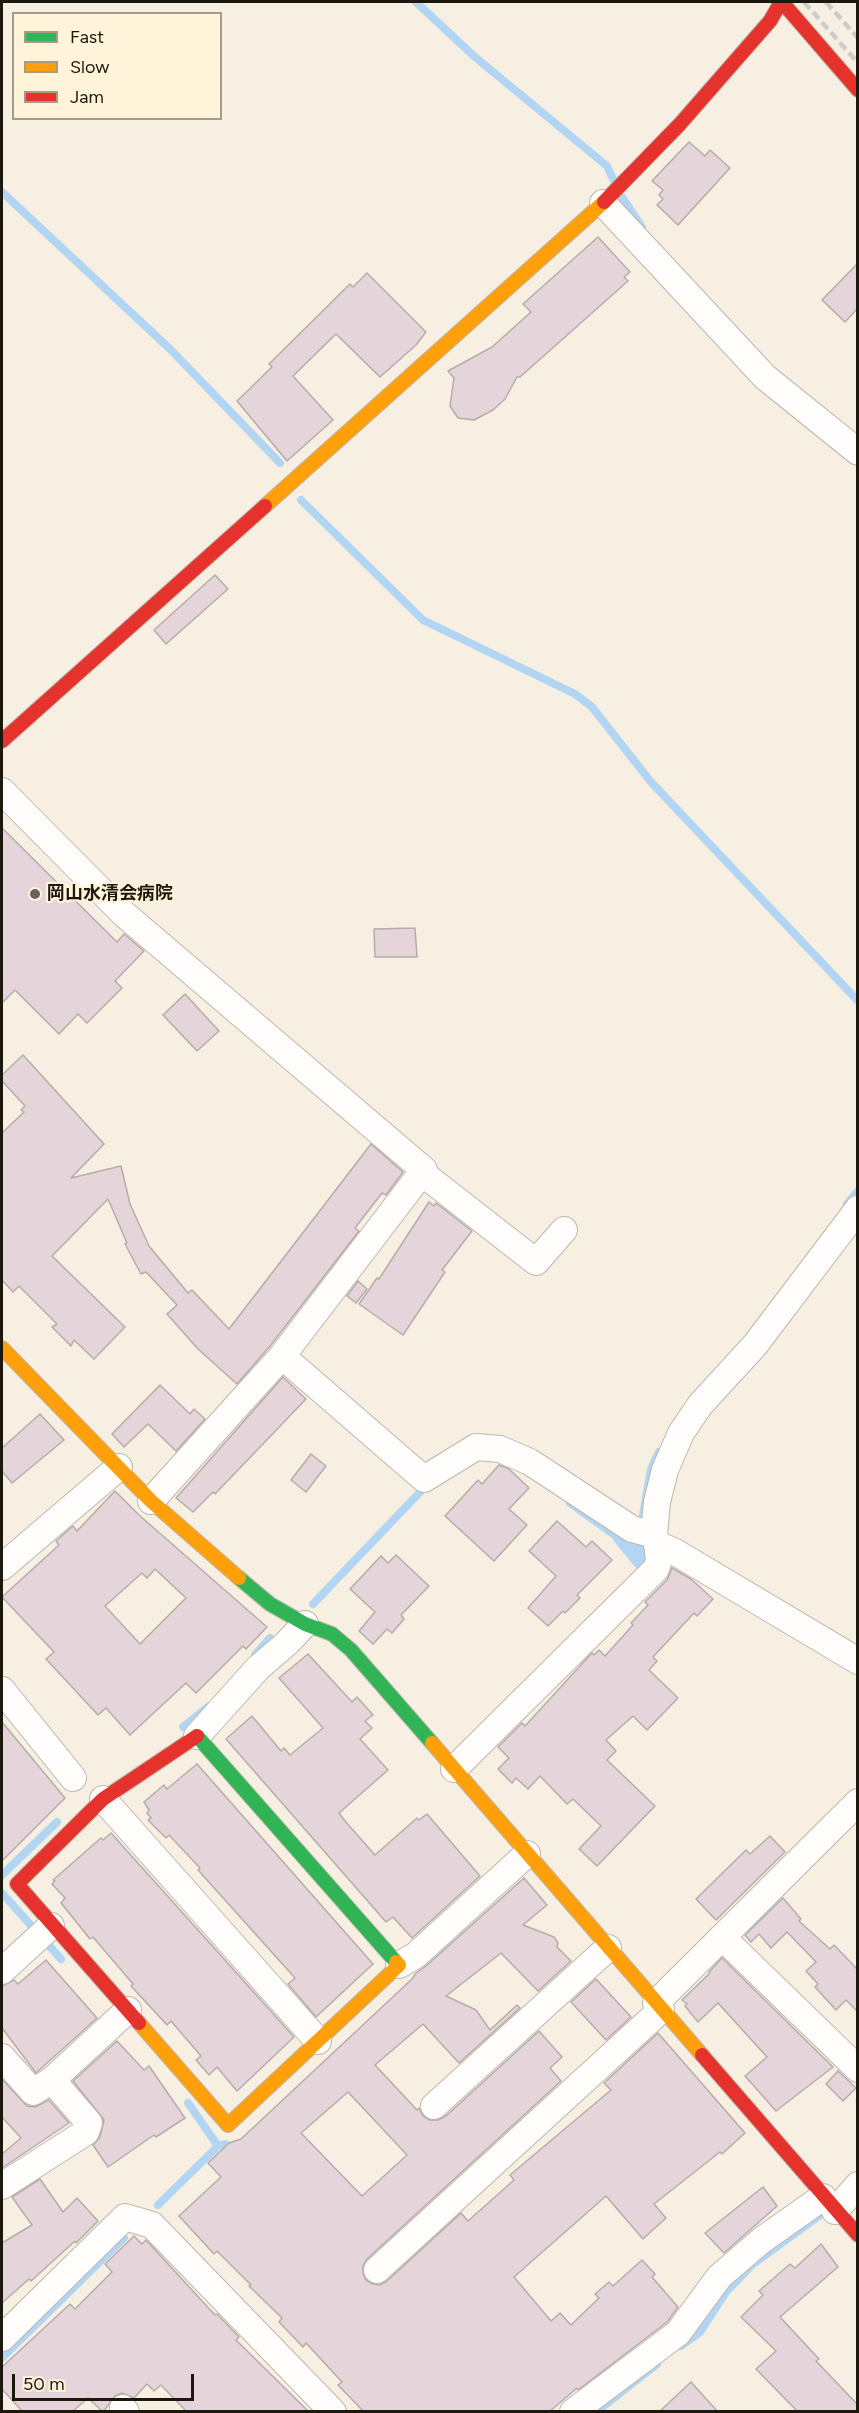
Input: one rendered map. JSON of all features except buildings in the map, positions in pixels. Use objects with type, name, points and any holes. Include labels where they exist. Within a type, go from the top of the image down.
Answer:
[{"type":"street","points":[[2,741],[607,200],[687,115],[770,21],[782,2],[858,90]]},
{"type":"street","points":[[607,200],[765,377],[858,452]]},
{"type":"street","points":[[2,790],[124,914],[424,1170],[282,1356],[151,1501]]},
{"type":"street","points":[[422,1173],[536,1262],[564,1230]]},
{"type":"street","points":[[454,1769],[656,1569],[651,1542],[657,1502],[665,1470],[681,1433],[700,1405],[755,1345],[858,1209]]},
{"type":"street","points":[[2,1348],[151,1501],[270,1604],[305,1624],[332,1634],[351,1650],[658,2007],[858,2235]]},
{"type":"street","points":[[282,1356],[424,1479],[476,1448],[500,1449],[530,1462],[651,1542],[675,1552],[858,1661]]},
{"type":"street","points":[[2,1567],[119,1467]]},
{"type":"street","points":[[305,1624],[258,1668],[197,1736],[103,1799],[17,1884],[44,1933],[120,2017],[228,2125],[399,1965],[416,1955],[527,1854]]},
{"type":"street","points":[[2,1690],[73,1778]]},
{"type":"street","points":[[197,1736],[399,1965]]},
{"type":"street","points":[[103,1799],[318,2041]]},
{"type":"street","points":[[377,2270],[658,2007],[722,1937],[858,1802]]},
{"type":"street","points":[[2,1971],[44,1933]]},
{"type":"street","points":[[722,1937],[858,2069]]},
{"type":"street","points":[[434,2106],[608,1948]]},
{"type":"street","points":[[2,2057],[33,2092],[52,2080],[120,2017]]},
{"type":"street","points":[[2,2186],[86,2132],[89,2123],[52,2080]]},
{"type":"street","points":[[573,2412],[678,2333],[719,2277],[762,2240],[829,2204],[858,2185]]},
{"type":"street","points":[[2,2338],[125,2217],[152,2225],[333,2412]]},
{"type":"water","points":[[619,1531],[649,1541],[652,1559],[643,1570],[635,1567],[613,1540]]},
{"type":"waterway","points":[[416,2],[475,57],[607,166],[614,181]]},
{"type":"waterway","points":[[2,192],[171,350],[280,463]]},
{"type":"waterway","points":[[622,197],[642,227]]},
{"type":"waterway","points":[[301,500],[423,620],[575,694],[592,707],[651,782],[858,1001]]},
{"type":"waterway","points":[[847,1204],[858,1191]]},
{"type":"waterway","points":[[641,1527],[651,1469],[659,1452]]},
{"type":"waterway","points":[[313,1604],[422,1490],[430,1486]]},
{"type":"waterway","points":[[570,1503],[623,1541]]},
{"type":"waterway","points":[[255,1655],[270,1638]]},
{"type":"waterway","points":[[183,1727],[209,1706]]},
{"type":"waterway","points":[[2,1875],[57,1822]]},
{"type":"waterway","points":[[2,1893],[61,1959]]},
{"type":"waterway","points":[[188,2103],[218,2146]]},
{"type":"waterway","points":[[158,2205],[218,2146],[225,2144],[235,2150]]},
{"type":"waterway","points":[[681,2346],[700,2332],[726,2292],[753,2264],[823,2213]]},
{"type":"waterway","points":[[2,2358],[124,2238]]},
{"type":"waterway","points":[[596,2412],[657,2364]]},
{"type":"railway","points":[[804,2],[858,63]]},
{"type":"railway","points":[[826,2],[858,38]]},
{"type":"traffic: fast","points":[[239,1578],[270,1604],[305,1624],[332,1634],[351,1650],[432,1743]]},
{"type":"traffic: fast","points":[[197,1736],[396,1962]]},
{"type":"traffic: slow","points":[[265,506],[604,202]]},
{"type":"traffic: slow","points":[[2,1348],[151,1501],[239,1578]]},
{"type":"traffic: slow","points":[[432,1743],[702,2055]]},
{"type":"traffic: slow","points":[[139,2023],[228,2125],[399,1965],[396,1962]]},
{"type":"traffic: jam","points":[[604,202],[680,124],[770,21],[781,2]]},
{"type":"traffic: jam","points":[[782,2],[858,90]]},
{"type":"traffic: jam","points":[[2,741],[265,506]]},
{"type":"traffic: jam","points":[[139,2023],[17,1884],[103,1799],[197,1736]]},
{"type":"traffic: jam","points":[[702,2055],[858,2235]]},
{"type":"place","name":"岡山水清会病院","points":[[35,894]]}]
